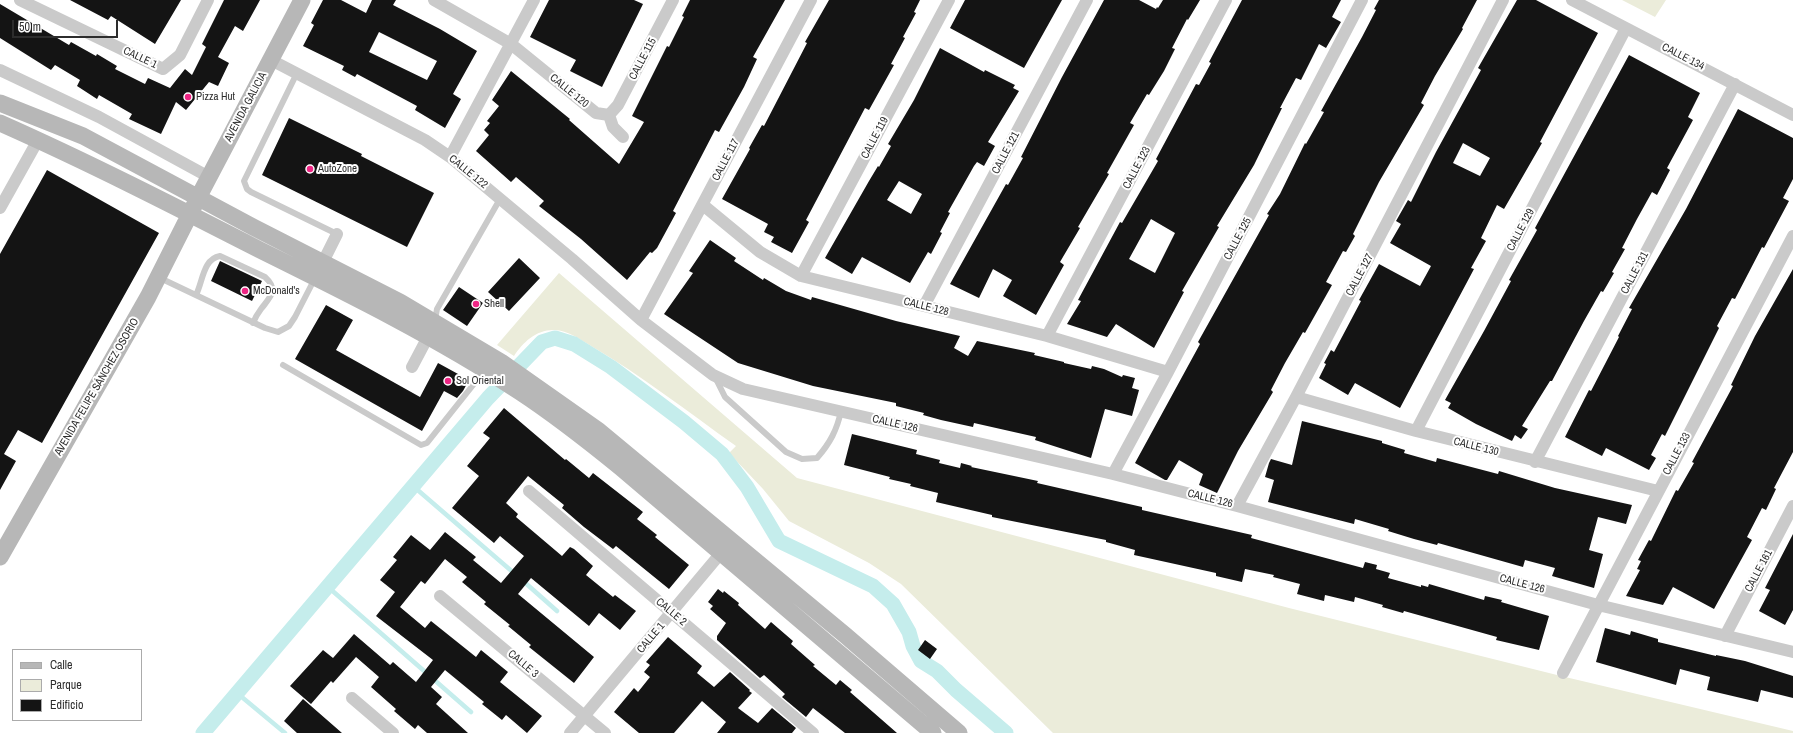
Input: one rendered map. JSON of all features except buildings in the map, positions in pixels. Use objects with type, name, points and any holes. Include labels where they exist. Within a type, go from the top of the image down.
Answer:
[{"type":"street","name":"CALLE 1","points":[[20,0],[163,69],[180,55],[208,0]]},
{"type":"street","name":"AVENIDA GALICIA","points":[[190,214],[302,0]]},
{"type":"street","name":"CALLE 120","points":[[434,0],[511,44],[596,113],[609,115]]},
{"type":"street","points":[[450,157],[534,0]]},
{"type":"street","name":"CALLE 115","points":[[609,115],[618,105],[673,0]]},
{"type":"street","name":"CALLE 117","points":[[641,320],[811,0]]},
{"type":"street","name":"CALLE 119","points":[[801,276],[949,0]]},
{"type":"street","name":"CALLE 121","points":[[924,306],[1087,0]]},
{"type":"street","name":"CALLE 123","points":[[1047,336],[1226,0]]},
{"type":"street","name":"CALLE 127","points":[[1237,506],[1296,397],[1503,0]]},
{"type":"street","name":"CALLE 134","points":[[1572,0],[1793,115]]},
{"type":"street","name":"CALLE 125","points":[[1113,474],[1362,2]]},
{"type":"street","name":"CALLE 129","points":[[1416,431],[1626,28]]},
{"type":"street","name":"CALLE 122","points":[[271,60],[296,75],[425,140],[450,157],[641,320]]},
{"type":"street","points":[[0,70],[99,117],[209,177]]},
{"type":"street","name":"CALLE 131","points":[[1535,462],[1735,84]]},
{"type":"street","points":[[0,103],[83,136],[198,198],[400,302],[431,329]]},
{"type":"street","points":[[609,115],[613,127],[623,137]]},
{"type":"street","points":[[0,123],[190,214],[316,278],[431,329],[526,387],[573,430],[726,547],[959,733]]},
{"type":"street","points":[[0,208],[38,140]]},
{"type":"street","name":"CALLE 128","points":[[703,205],[760,252],[801,276],[1047,336],[1168,372]]},
{"type":"street","name":"AVENIDA FELIPE SÁNCHEZ OSORIO","points":[[0,557],[159,277],[190,214]]},
{"type":"street","points":[[323,262],[337,234]]},
{"type":"street","name":"CALLE 133","points":[[1563,673],[1793,236]]},
{"type":"street","name":"CALLE 126","points":[[641,320],[713,375],[743,389],[1113,474],[1237,506],[1598,605],[1793,652]]},
{"type":"street","points":[[412,367],[431,329]]},
{"type":"street","name":"CALLE 130","points":[[1296,397],[1416,431],[1535,462],[1658,491]]},
{"type":"street","name":"CALLE 2","points":[[529,491],[813,733]]},
{"type":"street","name":"CALLE 161","points":[[1725,636],[1793,506]]},
{"type":"street","name":"CALLE 1","points":[[570,733],[726,547]]},
{"type":"street","points":[[726,547],[933,733]]},
{"type":"street","name":"CALLE 3","points":[[440,596],[605,733]]},
{"type":"street","points":[[352,698],[394,733]]},
{"type":"lane","points":[[296,75],[244,181],[247,189],[251,192],[337,234]]},
{"type":"lane","points":[[431,329],[437,309],[500,199]]},
{"type":"lane","points":[[196,295],[201,285],[209,260],[214,257],[220,256],[265,277],[271,282],[274,288],[272,295],[253,323]]},
{"type":"lane","points":[[159,277],[253,323],[278,332],[289,326],[316,278]]},
{"type":"lane","points":[[283,365],[421,445],[427,443],[493,368]]},
{"type":"lane","points":[[713,375],[725,397],[786,452],[802,460],[817,458],[827,446],[837,428],[841,411]]},
{"type":"green space","points":[[1622,0],[1666,0],[1655,17]]},
{"type":"green space","points":[[559,273],[797,478],[1289,608],[1561,676],[1793,731],[1793,733],[1053,733],[901,584],[869,563],[789,521],[763,489],[729,453],[736,446],[646,381],[578,338],[560,330],[548,330],[536,334],[526,341],[514,356],[497,345]]},
{"type":"waterway","points":[[203,733],[488,398],[542,342],[555,338],[574,344],[611,367],[684,422],[722,454],[747,487],[779,541],[873,586],[893,604],[909,632],[913,646],[921,661],[937,671],[956,690],[1006,733]]},
{"type":"waterway","points":[[413,486],[515,574]]},
{"type":"waterway","points":[[522,580],[557,611]]},
{"type":"waterway","points":[[328,587],[471,712]]},
{"type":"waterway","points":[[237,693],[285,733]]},
{"type":"place","name":"Pizza Hut","points":[[188,97]]},
{"type":"place","name":"AutoZone","points":[[310,169]]},
{"type":"place","name":"McDonald's","points":[[245,291]]},
{"type":"place","name":"Shell","points":[[476,304]]},
{"type":"place","name":"Sol Oriental","points":[[448,381]]}]
